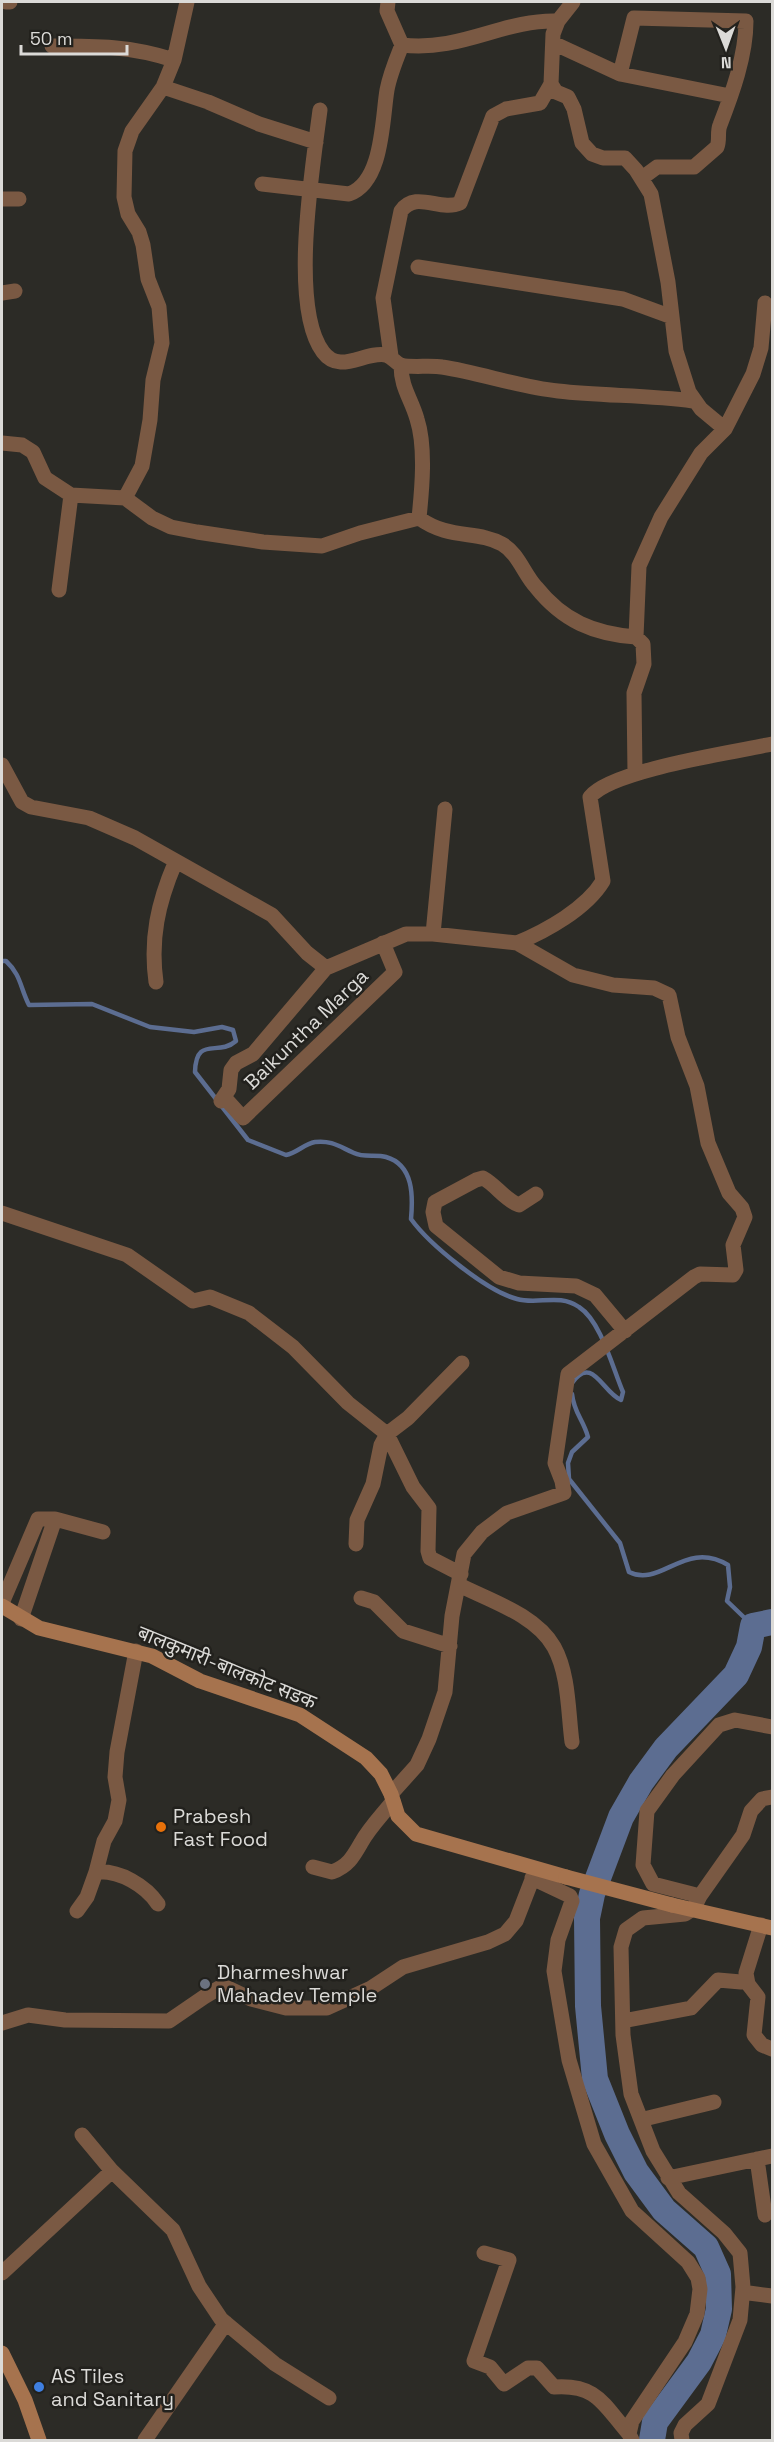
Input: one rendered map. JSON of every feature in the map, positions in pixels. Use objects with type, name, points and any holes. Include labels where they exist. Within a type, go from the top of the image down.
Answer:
[{"type":"main road","name":"बालकुमारी-बालकोट सडक","points":[[2,1605],[21,1619],[61,1635],[152,1656],[200,1681],[300,1715],[366,1758],[381,1774],[398,1816],[416,1834],[534,1874],[566,1877],[672,1905],[697,1902]]},
{"type":"main road","points":[[697,1902],[767,1927]]},
{"type":"main road","points":[[2,2353],[25,2400],[39,2440]]},
{"type":"street","points":[[126,498],[142,466],[150,420],[153,380],[162,343],[159,307],[148,279],[140,232],[128,214],[124,197],[125,151],[132,131],[163,87],[174,60],[187,2]]},
{"type":"street","points":[[262,184],[349,194],[359,190],[367,182],[372,172],[386,111],[391,71],[402,45],[387,11],[388,2]]},
{"type":"street","points":[[419,518],[423,478],[418,420],[401,383],[383,298],[401,211],[406,203],[414,201],[447,206],[460,203],[493,116],[506,109],[540,103],[550,84],[553,43],[558,21],[573,2]]},
{"type":"street","points":[[620,74],[634,18],[742,20],[746,25],[736,78],[727,114],[719,128],[717,147],[694,166],[657,167],[642,178]]},
{"type":"street","points":[[402,45],[423,48],[447,46],[530,23],[558,21]]},
{"type":"street","points":[[553,43],[620,74],[730,96]]},
{"type":"street","points":[[52,46],[113,46],[143,50],[174,60]]},
{"type":"street","points":[[550,84],[556,92],[568,97],[582,143],[599,157],[624,158],[642,178],[651,194],[657,217],[676,351],[693,401],[725,429]]},
{"type":"street","points":[[163,87],[208,102],[259,124],[316,142]]},
{"type":"street","points":[[320,110],[309,190],[305,277],[314,334],[322,351],[330,360],[341,363],[382,354],[396,361],[445,368],[555,391],[649,395],[693,401]]},
{"type":"street","points":[[2,199],[19,199]]},
{"type":"street","points":[[418,267],[623,299],[672,317]]},
{"type":"street","points":[[636,637],[639,566],[652,536],[701,453],[725,429],[753,374],[761,348],[765,303]]},
{"type":"street","points":[[2,443],[22,445],[33,452],[45,478],[71,495],[126,498],[152,518],[171,526],[263,542],[302,546],[332,545],[360,533],[419,518]]},
{"type":"street","points":[[59,590],[71,495]]},
{"type":"street","points":[[419,518],[431,527],[503,544],[521,565],[536,588],[581,625],[605,635],[636,637],[643,644],[644,664],[634,693],[635,774]]},
{"type":"street","points":[[517,943],[533,936],[585,902],[602,884],[604,876],[590,797],[595,791],[635,774],[772,744]]},
{"type":"street","points":[[2,765],[16,794],[32,807],[89,818],[108,825],[272,915],[307,953],[326,968],[339,965],[406,934],[433,934],[517,943],[573,975],[613,985],[654,988],[669,995],[678,1037],[698,1086],[708,1143],[729,1193],[742,1208],[745,1217],[733,1245],[736,1270],[732,1275],[700,1274],[694,1277],[573,1369],[566,1381],[563,1420],[555,1463],[564,1493],[507,1513],[482,1532],[464,1554],[452,1616],[445,1692],[429,1740],[417,1765],[392,1797],[361,1842],[358,1853],[349,1863],[332,1872],[313,1867]]},
{"type":"street","points":[[433,934],[445,809]]},
{"type":"street","points":[[156,982],[152,942],[158,908],[175,863]]},
{"type":"street","name":"Baikuntha Marga","points":[[326,968],[253,1054],[236,1064],[231,1070],[229,1089],[222,1099],[243,1118],[395,972],[383,943]]},
{"type":"street","points":[[537,1194],[519,1205],[512,1203],[483,1178],[435,1202],[433,1212],[436,1226],[499,1277],[519,1283],[576,1286],[595,1295],[621,1334]]},
{"type":"street","points":[[2,1213],[128,1255],[193,1301],[210,1297],[249,1313],[293,1347],[348,1403],[387,1434],[413,1487],[429,1508],[428,1551],[430,1558],[526,1619],[542,1632],[554,1648],[561,1666],[572,1742]]},
{"type":"street","points":[[356,1544],[357,1520],[373,1484],[381,1445],[387,1434],[408,1418],[462,1363]]},
{"type":"street","points":[[2,1605],[33,1526],[38,1519],[55,1519],[103,1532]]},
{"type":"street","points":[[21,1619],[55,1519]]},
{"type":"street","points":[[362,1598],[374,1602],[403,1631],[450,1646]]},
{"type":"street","points":[[77,1911],[87,1898],[104,1841],[115,1821],[119,1800],[115,1777],[117,1752],[136,1651]]},
{"type":"street","points":[[697,1902],[653,1884],[643,1864],[647,1811],[673,1775],[719,1725],[735,1720],[772,1727]]},
{"type":"street","points":[[682,2440],[681,2433],[685,2425],[708,2404],[740,2320],[743,2287],[740,2253],[724,2233],[679,2193],[653,2151],[631,2094],[623,2035],[621,1947],[626,1930],[643,1918],[685,1914],[697,1902],[743,1835],[751,1810],[762,1799],[772,1797]]},
{"type":"street","points":[[96,1872],[124,1878],[148,1889],[158,1904]]},
{"type":"street","points":[[2,2023],[28,2015],[65,2020],[169,2021],[204,1997],[219,1989],[228,1988],[251,1999],[286,2008],[327,2008],[370,1988],[403,1966],[488,1942],[504,1934],[520,1912],[534,1874],[570,1896],[572,1901],[558,1940],[554,1971],[569,2060],[594,2144],[632,2211],[688,2262],[698,2278],[700,2289],[697,2314],[685,2342],[632,2421],[630,2437]]},
{"type":"street","points":[[643,1918],[653,1884]]},
{"type":"street","points":[[767,1927],[746,1973],[748,1984],[758,1997],[754,2035],[762,2045],[772,2049]]},
{"type":"street","points":[[628,2020],[691,2008],[718,1980],[741,1982]]},
{"type":"street","points":[[644,2120],[714,2102]]},
{"type":"street","points":[[82,2135],[112,2171],[174,2230],[199,2286],[226,2323],[275,2364],[329,2398]]},
{"type":"street","points":[[668,2178],[772,2156]]},
{"type":"street","points":[[757,2159],[765,2215]]},
{"type":"street","points":[[2,2272],[112,2171]]},
{"type":"street","points":[[484,2253],[509,2260],[474,2361],[490,2367],[504,2384],[528,2368],[537,2368],[554,2387],[576,2386],[594,2393],[630,2437]]},
{"type":"street","points":[[749,2293],[772,2296]]},
{"type":"street","points":[[145,2440],[226,2323]]},
{"type":"waterway","points":[[2,961],[6,961],[15,971],[29,1005],[92,1004],[150,1027],[194,1032],[222,1027],[233,1030],[236,1041],[222,1047],[204,1050],[196,1061],[195,1072],[248,1140],[286,1155],[311,1143],[326,1142],[358,1154],[382,1156],[395,1161],[407,1174],[410,1183],[411,1219],[431,1241],[459,1265],[490,1287],[517,1299],[564,1301],[579,1307],[587,1314],[600,1334],[610,1359],[623,1392],[621,1400],[592,1374],[586,1372],[579,1375],[572,1383]]},
{"type":"waterway","points":[[572,1394],[588,1437],[572,1452],[568,1463],[569,1479],[620,1543],[629,1572],[641,1575],[652,1574],[686,1560],[699,1557],[713,1558],[728,1565],[730,1587],[727,1601],[753,1626]]},
{"type":"waterway","points":[[652,2440],[655,2422],[699,2362],[713,2335],[719,2309],[718,2274],[706,2247],[664,2210],[636,2172],[617,2134],[595,2079],[588,2006],[587,1918],[592,1894],[621,1817],[641,1782],[666,1748],[736,1675],[749,1647],[753,1626],[772,1622]]},
{"type":"place","name":"Prabesh Fast Food","points":[[161,1827]]},
{"type":"place","name":"Dharmeshwar Mahadev Temple","points":[[205,1984]]},
{"type":"place","name":"AS Tiles and Sanitary","points":[[39,2387]]}]
